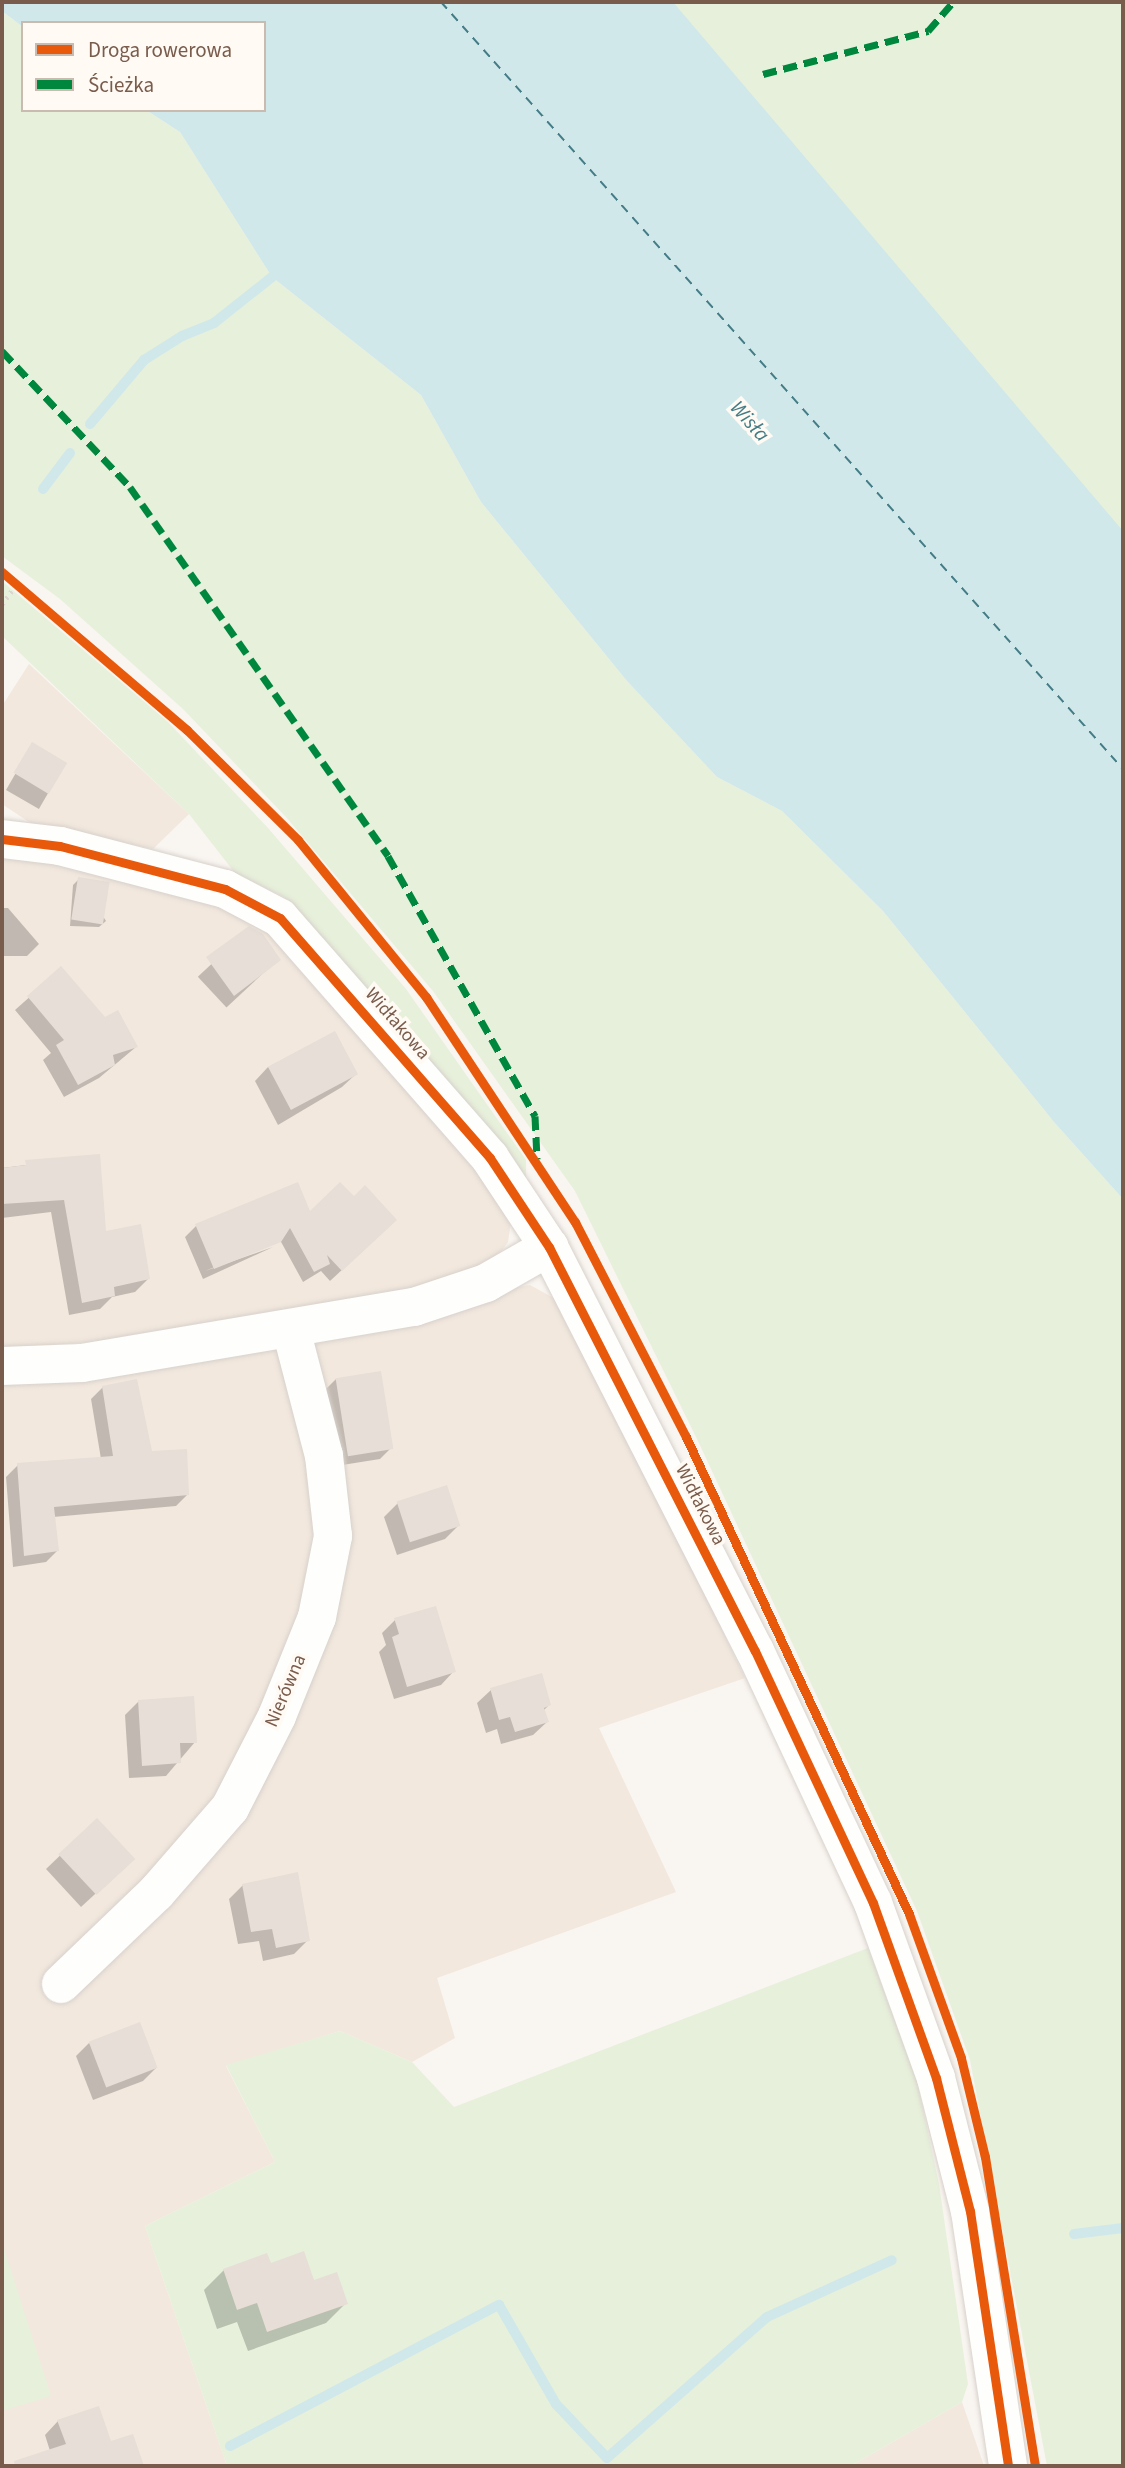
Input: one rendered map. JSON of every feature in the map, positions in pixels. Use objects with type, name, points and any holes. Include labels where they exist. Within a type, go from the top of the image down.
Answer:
[{"type":"street","name":"Widłakowa","points":[[2,839],[60,846],[225,889],[280,918],[490,1158],[549,1247],[755,1651],[873,1903],[936,2078],[970,2211],[1008,2466]]},
{"type":"street","points":[[2,1366],[82,1363],[414,1307],[486,1283],[549,1247]]},
{"type":"street","name":"Nierówna","points":[[61,1984],[156,1893],[230,1808],[277,1716],[317,1617],[334,1536],[324,1456],[291,1329]]},
{"type":"path","points":[[2,604],[14,580],[27,592]]},
{"type":"shaded area","points":[[29,664],[189,814],[153,849],[35,826],[2,804],[2,706]]},
{"type":"shaded area","points":[[2,855],[131,871],[281,932],[486,1177],[511,1221],[508,1242],[489,1268],[409,1295],[102,1341],[2,1349]]},
{"type":"shaded area","points":[[530,1285],[568,1306],[745,1678],[599,1728],[676,1892],[437,1978],[455,2038],[412,2062],[340,2031],[226,2066],[275,2162],[145,2226],[227,2466],[2,2466],[2,1381]]},
{"type":"shaded area","points":[[962,2402],[984,2466],[851,2466]]},
{"type":"green space","points":[[671,2],[1123,2],[1123,537]]},
{"type":"green space","points":[[2,11],[21,25],[21,112],[149,112],[180,132],[272,277],[421,395],[481,502],[627,681],[717,777],[782,811],[883,911],[1054,1122],[1123,1199],[1123,2466],[1047,2466],[970,2060],[917,1911],[698,1441],[575,1191],[433,991],[286,817],[183,709],[60,599],[2,556]]},
{"type":"green space","points":[[2,581],[168,722],[268,828],[406,989],[526,1160],[526,1177],[504,1163],[284,897],[235,873],[189,814],[2,636]]},
{"type":"green space","points":[[868,1948],[917,2081],[939,2184],[968,2384],[962,2402],[851,2466],[227,2466],[145,2226],[275,2162],[226,2065],[340,2031],[412,2062],[454,2107]]},
{"type":"green space","points":[[2,2242],[51,2396],[2,2411]]},
{"type":"water","name":"Wisła","points":[[2,2],[673,2],[1123,531],[1123,1199],[1054,1122],[883,911],[782,811],[717,777],[627,681],[481,502],[421,395],[272,277],[180,132],[149,112],[266,112],[266,21],[21,21],[21,25],[2,11]]},
{"type":"building","points":[[32,742],[67,763],[49,794],[13,773]]},
{"type":"building","points":[[78,877],[110,882],[103,924],[71,919]]},
{"type":"building","points":[[249,926],[263,934],[281,960],[234,996],[206,957]]},
{"type":"building","points":[[61,966],[105,1017],[118,1010],[138,1047],[113,1055],[115,1065],[78,1085],[56,1045],[64,1040],[27,996]]},
{"type":"building","points":[[335,1031],[358,1074],[291,1110],[268,1067]]},
{"type":"building","points":[[100,1154],[106,1231],[141,1224],[150,1279],[114,1287],[115,1296],[82,1303],[64,1200],[2,1204],[2,1168],[26,1165],[25,1160]]},
{"type":"building","points":[[298,1182],[310,1211],[340,1182],[354,1196],[365,1185],[397,1220],[342,1271],[327,1255],[330,1264],[314,1272],[290,1228],[281,1242],[214,1269],[195,1224]]},
{"type":"building","points":[[381,1371],[393,1449],[348,1456],[336,1378]]},
{"type":"building","points":[[137,1379],[152,1451],[187,1449],[189,1495],[54,1507],[59,1551],[24,1556],[17,1463],[113,1456],[102,1386]]},
{"type":"building","points":[[447,1485],[460,1526],[410,1542],[397,1501]]},
{"type":"building","points":[[436,1606],[456,1672],[407,1687],[392,1637],[399,1634],[394,1618]]},
{"type":"building","points":[[542,1673],[551,1705],[544,1708],[549,1722],[515,1732],[510,1717],[499,1720],[490,1688]]},
{"type":"building","points":[[194,1696],[197,1743],[180,1743],[181,1763],[142,1766],[138,1700]]},
{"type":"building","points":[[97,1818],[135,1859],[96,1895],[58,1854]]},
{"type":"building","points":[[298,1872],[310,1941],[276,1948],[272,1929],[251,1932],[242,1884]]},
{"type":"building","points":[[140,2022],[158,2068],[106,2087],[89,2042]]},
{"type":"building","points":[[304,2251],[314,2280],[337,2272],[348,2304],[267,2332],[257,2303],[237,2310],[223,2269],[267,2253],[271,2263]]},
{"type":"building","points":[[99,2406],[111,2441],[133,2434],[144,2466],[15,2466],[14,2461],[66,2444],[57,2420]]},
{"type":"waterway","points":[[90,424],[144,360],[182,336],[214,323],[272,277]]},
{"type":"waterway","points":[[43,489],[70,453]]},
{"type":"waterway","points":[[1074,2234],[1123,2228]]},
{"type":"waterway","points":[[230,2446],[499,2305],[556,2404],[607,2458],[767,2317],[892,2260]]},
{"type":"ferry route","points":[[441,2],[1123,769]]},
{"type":"marked path","points":[[763,74],[928,31],[953,2]]},
{"type":"marked path","points":[[2,351],[130,487],[388,856],[535,1116],[537,1159]]},
{"type":"cycle path","points":[[2,572],[187,730],[298,840],[426,997],[575,1222],[686,1437],[909,1914],[961,2058],[985,2157],[1035,2466]]},
{"type":"cycle path","points":[[2,839],[60,846],[225,889],[280,918],[490,1158],[549,1247],[755,1651],[873,1903],[936,2078],[970,2211],[1008,2466]]}]
